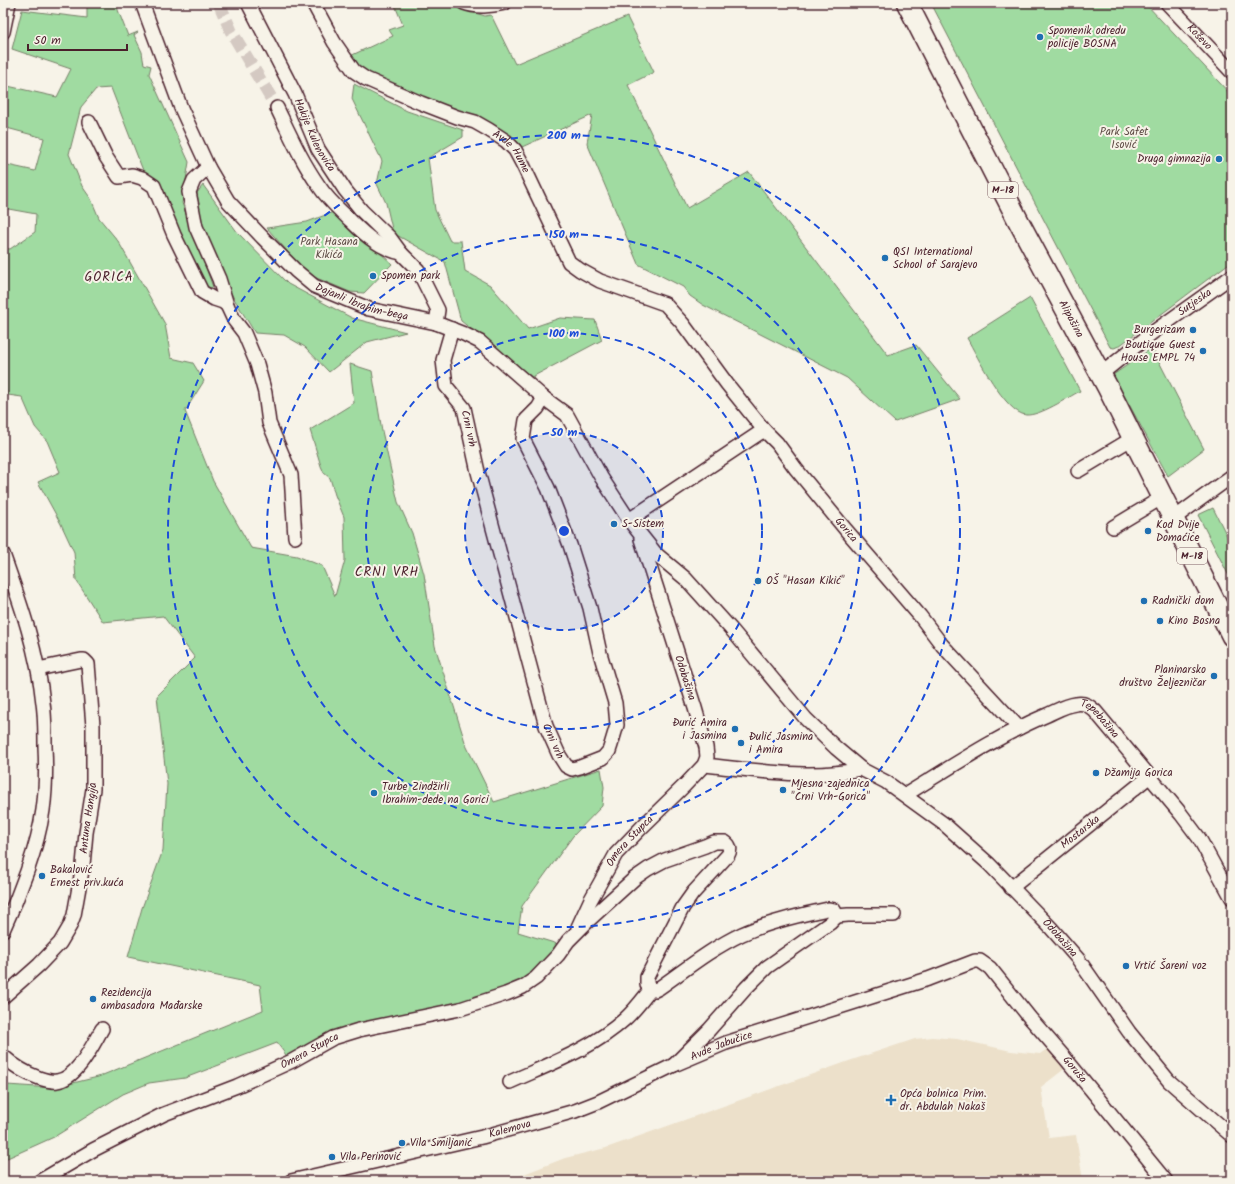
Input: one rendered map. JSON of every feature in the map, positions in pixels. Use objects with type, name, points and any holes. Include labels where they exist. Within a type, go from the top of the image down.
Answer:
[{"type":"main road","name":"Alipašina","points":[[907,3],[1019,222],[1101,374],[1232,636]]},
{"type":"street","points":[[3,28],[9,3]]},
{"type":"street","name":"Dajanli Ibrahim-bega","points":[[142,3],[181,108],[208,167],[228,201],[296,271],[314,286],[369,309],[436,323],[480,342],[544,398]]},
{"type":"street","name":"Hakije Kulenovića","points":[[248,3],[295,94],[311,135],[329,167],[362,211],[390,238],[400,253],[418,270],[438,310],[436,323]]},
{"type":"street","name":"Avde Hume","points":[[313,3],[334,42],[354,71],[366,79],[421,103],[475,122],[506,141],[515,150],[569,262],[600,282],[665,304],[683,324]]},
{"type":"street","points":[[464,3],[473,6],[489,6],[505,3]]},
{"type":"street","name":"Koševo","points":[[1167,3],[1232,72]]},
{"type":"street","name":"Hakije Kulenovića","points":[[277,108],[303,162],[319,187],[359,230],[383,248],[400,253]]},
{"type":"street","points":[[89,122],[106,157],[119,177],[132,175],[142,178],[154,186],[174,235],[202,292],[227,305]]},
{"type":"street","points":[[208,167],[194,180],[189,192],[196,227],[219,279],[227,305],[234,320],[244,333],[257,364],[265,393],[268,423],[291,475],[295,537]]},
{"type":"street","name":"Sutjeska","points":[[1101,374],[1152,333],[1232,276]]},
{"type":"street","name":"Gorica","points":[[683,324],[727,384],[764,430],[777,443],[796,469],[846,530],[920,616],[942,645],[1019,728]]},
{"type":"street","name":"Crni vrh","points":[[452,329],[443,360],[446,386],[464,408],[478,472],[546,726],[559,755],[566,766],[572,769],[601,760],[609,751],[617,725],[615,703],[600,653],[590,608],[570,545],[548,488],[523,439],[526,420],[538,408],[544,398]]},
{"type":"street","name":"Odobašina","points":[[544,398],[567,415],[600,477],[629,520],[656,554],[686,579],[731,629],[806,719],[836,748],[861,769],[886,782],[905,795],[960,837],[989,864],[1051,928],[1078,959],[1129,1032],[1169,1081],[1232,1136]]},
{"type":"street","points":[[629,520],[764,430]]},
{"type":"street","points":[[1078,471],[1133,438]]},
{"type":"street","points":[[1173,519],[1232,476]]},
{"type":"street","points":[[1113,526],[1163,497]]},
{"type":"street","name":"Odobašina","points":[[639,533],[706,747],[707,756],[704,765]]},
{"type":"street","points":[[3,554],[18,597],[38,669],[43,702],[46,757],[43,810],[34,848],[18,894],[3,930]]},
{"type":"street","name":"Antuna Hangija","points":[[3,996],[51,953],[60,943],[70,926],[74,915],[83,866],[86,833],[93,789],[93,726],[88,664],[84,660],[81,660],[38,669]]},
{"type":"street","name":"Tepebašina","points":[[905,795],[1019,728],[1071,705],[1081,703],[1086,704],[1095,711],[1150,776],[1198,838],[1232,898]]},
{"type":"street","points":[[704,765],[797,774],[846,772],[861,769]]},
{"type":"street","name":"Omera Stupca","points":[[576,933],[590,901],[616,854],[704,765]]},
{"type":"street","name":"Mostarska","points":[[1011,888],[1150,776]]},
{"type":"street","name":"Omera Stupca","points":[[40,1181],[93,1150],[164,1114],[237,1086],[292,1061],[333,1038],[359,1030],[460,1009],[511,993],[536,978],[558,955],[568,941],[635,878],[665,860],[714,842],[725,842],[730,851],[728,855],[693,893],[683,907],[647,976],[647,986],[651,989]]},
{"type":"street","points":[[510,1082],[574,1054],[609,1032],[626,1018],[651,989],[655,990],[659,988],[714,949],[743,934],[783,920],[828,909],[834,910],[837,916],[894,915]]},
{"type":"street","name":"Avde Jabučice","points":[[674,1065],[709,1030],[746,988],[767,967],[834,920],[837,916]]},
{"type":"street","name":"Avde Jabučice","points":[[674,1065],[726,1043],[928,979],[970,962],[980,961]]},
{"type":"street","name":"Goruša","points":[[980,961],[990,968],[1166,1181]]},
{"type":"street","points":[[3,1056],[27,1074],[44,1080],[58,1081],[71,1074],[78,1068],[102,1029]]},
{"type":"street","name":"Kalemova","points":[[291,1181],[482,1136],[575,1111],[598,1102],[674,1065]]},
{"type":"shaded area","name":"Opća bolnica Prim. dr. Abdulah Nakaš","points":[[932,1037],[957,1039],[1011,1051],[1040,1054],[1051,1046],[1067,1067],[1041,1087],[1049,1138],[1076,1135],[1083,1181],[506,1181],[565,1158],[606,1148],[849,1061],[915,1039]]},
{"type":"green space","points":[[87,3],[117,3],[118,10],[128,36],[138,32],[134,35],[142,52],[144,64],[151,66],[149,74],[189,162],[182,203],[213,287],[206,289],[162,194],[142,168],[111,88],[96,89],[81,107],[69,154],[82,186],[91,199],[99,218],[118,241],[165,324],[171,358],[193,363],[204,381],[185,411],[213,481],[251,548],[297,556],[322,566],[335,596],[345,560],[344,517],[330,478],[324,473],[321,466],[310,430],[354,403],[350,364],[372,371],[382,431],[398,502],[412,533],[424,574],[435,646],[466,745],[494,802],[601,769],[604,787],[602,806],[573,836],[522,906],[518,932],[561,945],[540,974],[473,1006],[360,1023],[323,1036],[289,1059],[277,1043],[185,1078],[149,1083],[123,1094],[54,1137],[3,1160],[3,1081],[7,1085],[52,1088],[98,1077],[263,1010],[260,985],[128,957],[142,908],[163,850],[167,784],[157,696],[195,658],[163,616],[103,622],[76,580],[74,552],[61,524],[38,482],[60,472],[47,441],[35,427],[22,397],[8,395],[3,383],[3,248],[10,249],[35,232],[36,214],[3,208],[3,164],[35,171],[44,138],[3,127],[3,98],[6,91],[3,89],[3,85],[57,97],[71,69],[12,49],[22,10],[87,18]]},
{"type":"green space","points":[[394,3],[442,3],[485,16],[491,15],[515,64],[627,17],[654,72],[628,85],[687,208],[749,172],[888,355],[916,345],[960,399],[895,422],[847,378],[703,305],[690,296],[683,287],[638,264],[587,143],[592,115],[522,147],[501,141],[366,73],[348,57],[393,36],[389,30],[403,25]]},
{"type":"green space","name":"Park Safet Isović","points":[[931,3],[1145,3],[1232,96],[1232,261],[1119,346],[1114,348],[1110,347]]},
{"type":"green space","points":[[354,84],[407,111],[463,130],[463,137],[428,158],[435,210],[450,241],[461,241],[465,271],[490,285],[528,329],[560,318],[595,320],[602,340],[532,377],[461,321],[445,262],[393,233],[386,203],[377,184],[382,161],[352,99]]},
{"type":"green space","points":[[203,185],[238,233],[288,284],[352,318],[406,332],[367,342],[329,372],[305,347],[284,335],[255,333],[233,297],[202,225],[197,193]]},
{"type":"green space","name":"Park Hasana Kikića","points":[[336,211],[392,264],[364,293],[350,292],[307,274],[267,228],[307,222]]},
{"type":"green space","points":[[1030,298],[1080,391],[1046,410],[1032,415],[1026,415],[1018,412],[1009,405],[1001,395],[967,338]]},
{"type":"green space","points":[[1152,348],[1204,449],[1168,476],[1113,375]]},
{"type":"green space","points":[[1213,508],[1232,546],[1232,582],[1198,515]]},
{"type":"tunnel","points":[[219,3],[231,31],[277,108]]},
{"type":"place","name":"Spomenik odredu policije BOSNA","points":[[1040,37]]},
{"type":"place","name":"Druga gimnazija","points":[[1219,159]]},
{"type":"place","name":"QSI International School of Sarajevo","points":[[885,258]]},
{"type":"place","name":"Spomen park","points":[[373,276]]},
{"type":"place","name":"Burgerizam","points":[[1193,330]]},
{"type":"place","name":"Boutique Guest House EMPL 74","points":[[1203,351]]},
{"type":"place","name":"S-Sistem","points":[[614,524]]},
{"type":"place","name":"Kod Dvije Domaćice","points":[[1148,531]]},
{"type":"place","name":"OŠ \"Hasan Kikić\"","points":[[758,581]]},
{"type":"place","name":"Radnički dom","points":[[1144,601]]},
{"type":"place","name":"Kino Bosna","points":[[1160,621]]},
{"type":"place","name":"Planinarsko društvo Željezničar","points":[[1214,676]]},
{"type":"place","name":"Đurić Amira i Jasmina","points":[[735,729]]},
{"type":"place","name":"Đulić Jasmina i Amira","points":[[741,743]]},
{"type":"place","name":"Džamija Gorica","points":[[1096,773]]},
{"type":"place","name":"Mjesna zajednica \"Crni Vrh-Gorica\"","points":[[783,790]]},
{"type":"place","name":"Turbe Zindžirli Ibrahim-dede na Gorici","points":[[374,793]]},
{"type":"place","name":"Bakalović Ernest priv.kuća","points":[[42,876]]},
{"type":"place","name":"Vrtić Šareni voz","points":[[1126,966]]},
{"type":"place","name":"Rezidencija ambasadora Mađarske","points":[[93,999]]},
{"type":"place","name":"Opća bolnica Prim. dr. Abdulah Nakaš","points":[[891,1100]]},
{"type":"place","name":"Vila Smiljanić","points":[[402,1143]]},
{"type":"place","name":"Vila Perinović","points":[[332,1157]]},
{"type":"district","name":"GORICA","points":[[109,277]]},
{"type":"district","name":"CRNI VRH","points":[[387,572]]}]
